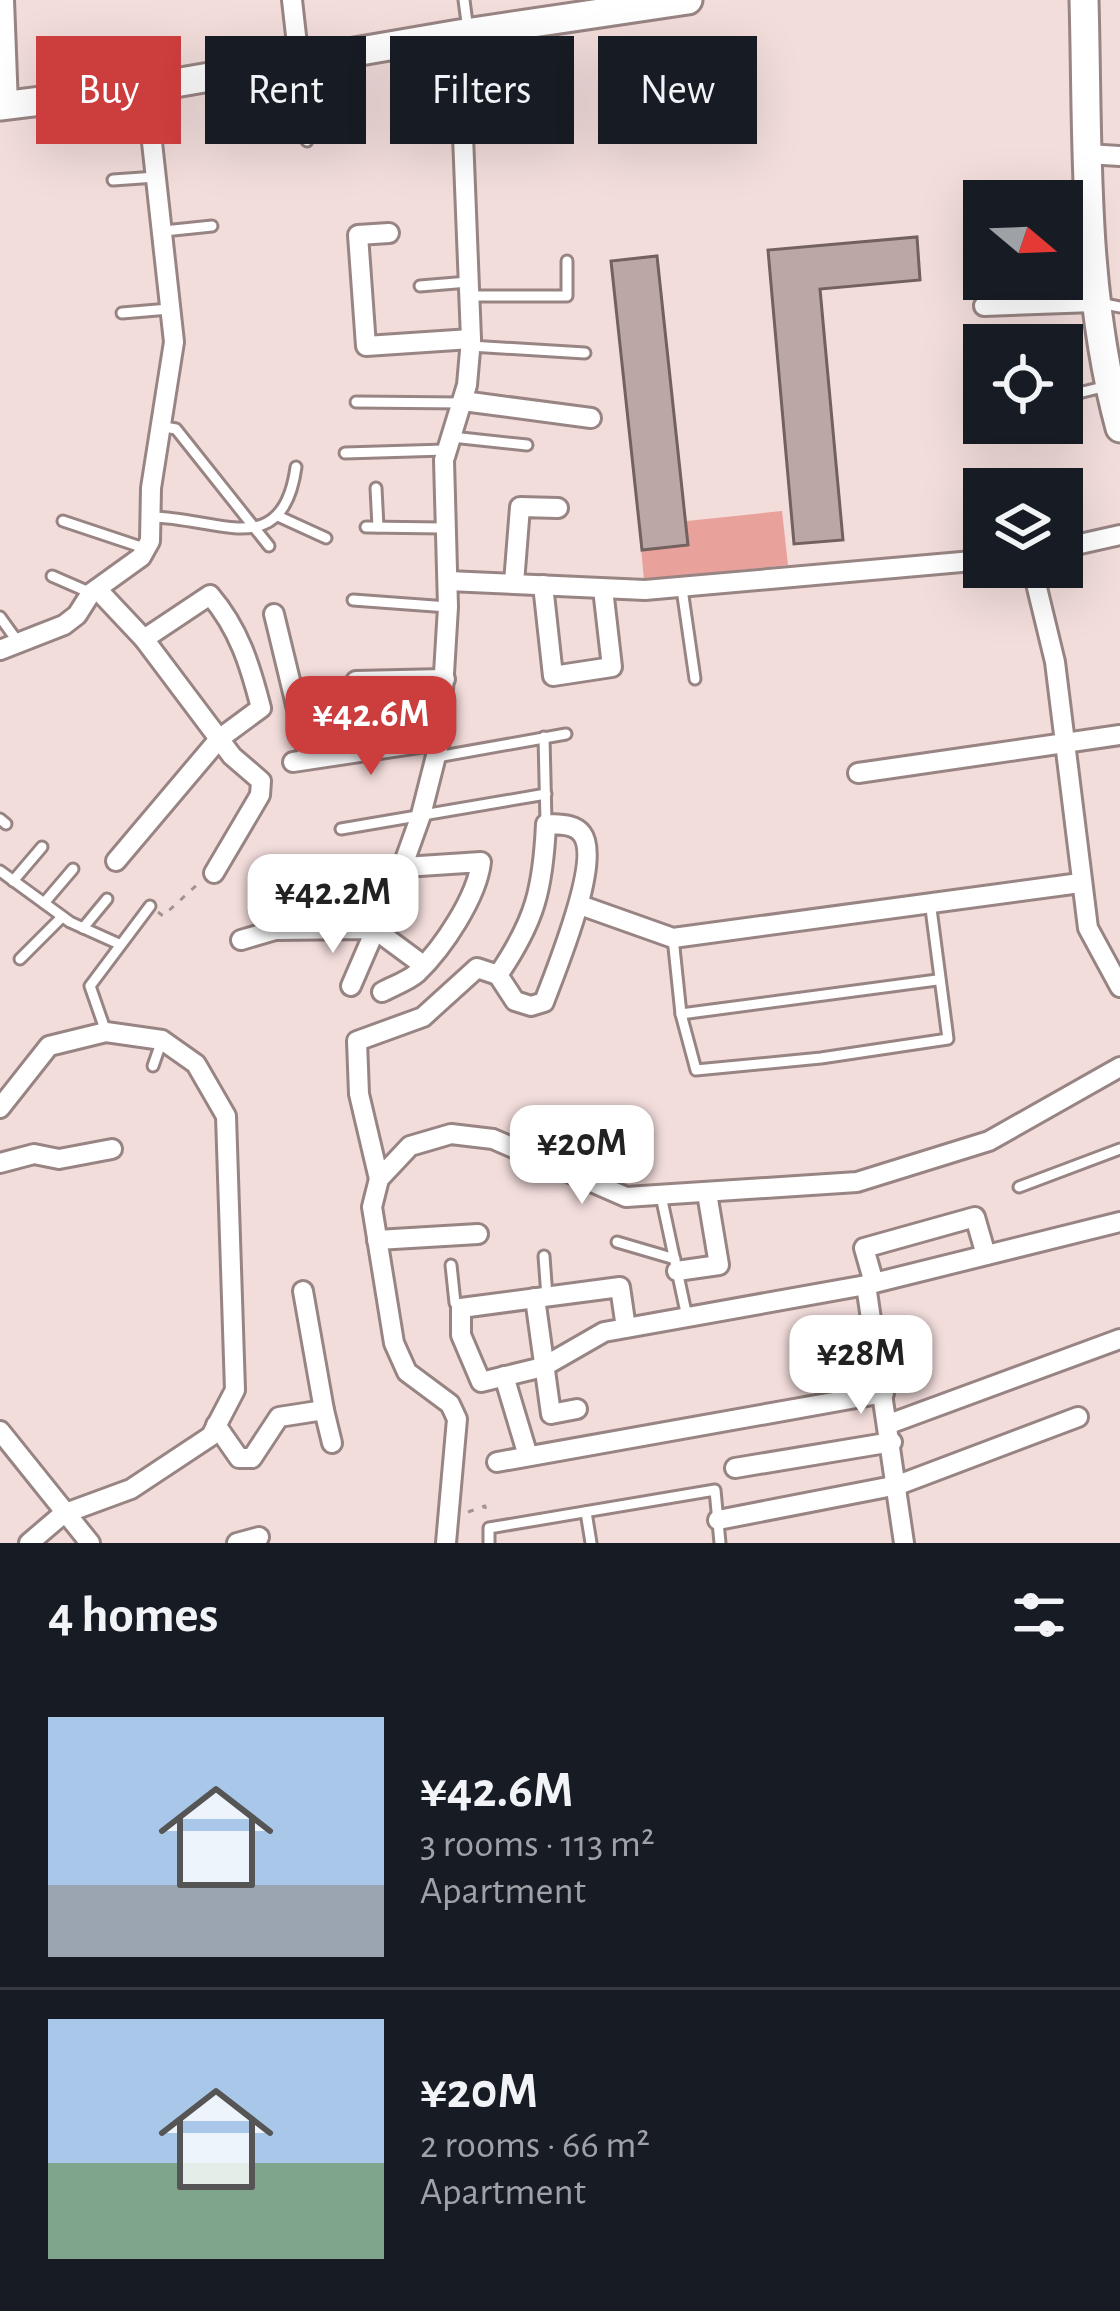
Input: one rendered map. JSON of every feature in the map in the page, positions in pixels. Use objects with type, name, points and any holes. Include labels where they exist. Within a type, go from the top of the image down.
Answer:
[{"type":"main road","points":[[1084,0],[1088,197],[1107,304],[1120,428]]},
{"type":"main road","points":[[366,50],[464,33],[531,12],[674,1]]},
{"type":"main road","points":[[4,106],[36,102]]},
{"type":"street","points":[[4,0],[4,106]]},
{"type":"street","points":[[292,0],[295,36]]},
{"type":"street","points":[[351,986],[402,868],[438,748],[448,607],[443,528],[448,444],[463,402],[471,343],[464,33]]},
{"type":"street","points":[[9,646],[64,625],[94,591],[134,564],[147,549],[159,426],[174,342],[152,144]]},
{"type":"street","points":[[1087,154],[1120,156]]},
{"type":"street","points":[[388,233],[358,235],[366,346],[471,343]]},
{"type":"street","points":[[984,306],[1107,304]]},
{"type":"street","points":[[463,402],[592,418]]},
{"type":"street","points":[[514,584],[520,507],[558,508]]},
{"type":"street","points":[[1083,543],[1120,535]]},
{"type":"street","points":[[448,581],[682,588],[963,562]]},
{"type":"street","points":[[543,585],[553,676],[612,667],[603,589]]},
{"type":"street","points":[[1037,588],[1055,662],[1088,928],[1113,956],[1120,988]]},
{"type":"street","points":[[94,591],[144,639],[219,739],[261,781],[260,795],[214,873]]},
{"type":"street","points":[[116,861],[219,739],[261,708],[248,655],[226,613],[209,595],[144,639]]},
{"type":"street","points":[[274,614],[292,762]]},
{"type":"street","points":[[356,681],[445,679]]},
{"type":"street","points":[[858,773],[1120,735]]},
{"type":"street","points":[[261,781],[292,762],[438,748]]},
{"type":"street","points":[[380,1179],[359,1094],[357,1041],[423,1017],[477,968],[498,975],[514,1001],[531,1006],[544,1002],[580,905],[587,850],[585,837],[575,827],[546,824],[538,904],[525,936],[498,975]]},
{"type":"street","points":[[267,876],[481,862],[468,904],[423,965],[416,974],[382,992]]},
{"type":"street","points":[[580,905],[674,938],[1080,883]]},
{"type":"street","points":[[241,940],[274,930],[376,932],[423,965]]},
{"type":"street","points":[[0,1108],[49,1046],[106,1032],[162,1040],[196,1064],[226,1116],[235,1390],[211,1436],[131,1489],[63,1514],[29,1543]]},
{"type":"street","points":[[446,1543],[457,1419],[450,1404],[407,1372],[394,1343],[372,1207],[380,1179],[410,1146],[451,1134],[493,1139],[626,1197],[856,1182],[989,1141],[1120,1067]]},
{"type":"street","points":[[0,1163],[34,1154],[59,1159],[112,1149]]},
{"type":"street","points":[[676,1265],[719,1264],[707,1193]]},
{"type":"street","points":[[904,1543],[864,1248],[975,1217],[986,1255]]},
{"type":"street","points":[[626,1328],[620,1286],[461,1308],[461,1335],[482,1382],[543,1366],[604,1332],[870,1284],[1120,1222]]},
{"type":"street","points":[[377,1240],[478,1234]]},
{"type":"street","points":[[303,1292],[332,1443]]},
{"type":"street","points":[[541,1297],[550,1414],[577,1409]]},
{"type":"street","points":[[735,1468],[891,1433],[1120,1339]]},
{"type":"street","points":[[504,1376],[528,1456]]},
{"type":"street","points":[[497,1462],[884,1393]]},
{"type":"street","points":[[217,1425],[239,1458],[252,1458],[279,1417],[324,1410]]},
{"type":"street","points":[[720,1534],[898,1485],[1078,1417]]},
{"type":"street","points":[[0,1431],[90,1543]]},
{"type":"street","points":[[237,1543],[259,1537]]},
{"type":"lane","points":[[464,0],[464,33]]},
{"type":"lane","points":[[113,180],[156,177]]},
{"type":"lane","points":[[1083,197],[1088,197]]},
{"type":"lane","points":[[161,232],[212,226]]},
{"type":"lane","points":[[420,286],[567,296],[567,261]]},
{"type":"lane","points":[[122,313],[170,309]]},
{"type":"lane","points":[[471,343],[585,353]]},
{"type":"lane","points":[[1083,388],[1112,376]]},
{"type":"lane","points":[[356,402],[463,402]]},
{"type":"lane","points":[[159,426],[176,429],[269,547]]},
{"type":"lane","points":[[345,453],[448,444],[527,445]]},
{"type":"lane","points":[[153,517],[253,530],[280,517],[292,493],[296,466]]},
{"type":"lane","points":[[376,488],[372,527],[443,528]]},
{"type":"lane","points":[[280,517],[326,538]]},
{"type":"lane","points":[[63,521],[147,549]]},
{"type":"lane","points":[[52,576],[94,591]]},
{"type":"lane","points":[[682,588],[695,679]]},
{"type":"lane","points":[[353,599],[448,607]]},
{"type":"lane","points":[[0,617],[9,646]]},
{"type":"lane","points":[[438,748],[566,734]]},
{"type":"lane","points":[[544,737],[546,824]]},
{"type":"lane","points":[[341,829],[546,794]]},
{"type":"lane","points":[[14,881],[42,847]]},
{"type":"lane","points":[[44,903],[73,869]]},
{"type":"lane","points":[[0,871],[62,917],[118,944]]},
{"type":"lane","points":[[83,928],[107,899]]},
{"type":"lane","points":[[674,938],[681,1014],[696,1070],[821,1058],[948,1039],[930,901]]},
{"type":"lane","points":[[106,1032],[90,986],[150,906]]},
{"type":"lane","points":[[20,958],[62,917]]},
{"type":"lane","points":[[681,1014],[937,980]]},
{"type":"lane","points":[[153,1066],[162,1040]]},
{"type":"lane","points":[[1019,1186],[1120,1149]]},
{"type":"lane","points":[[661,1196],[688,1317]]},
{"type":"lane","points":[[616,1242],[676,1265]]},
{"type":"lane","points":[[541,1297],[544,1256]]},
{"type":"lane","points":[[451,1265],[455,1303],[461,1308]]},
{"type":"lane","points":[[815,1364],[876,1354]]},
{"type":"lane","points":[[489,1543],[489,1528],[715,1490],[720,1534],[704,1543]]},
{"type":"lane","points":[[586,1512],[591,1543]]},
{"type":"path","points":[[163,916],[209,871],[214,873]]},
{"type":"path","points":[[448,1518],[485,1506],[489,1528]]},
{"type":"shaded area","points":[[782,511],[788,565],[644,580],[639,526]]},
{"type":"building","points":[[917,237],[920,280],[820,289],[843,540],[794,544],[768,250]]},
{"type":"building","points":[[657,256],[688,545],[642,550],[611,261]]}]
